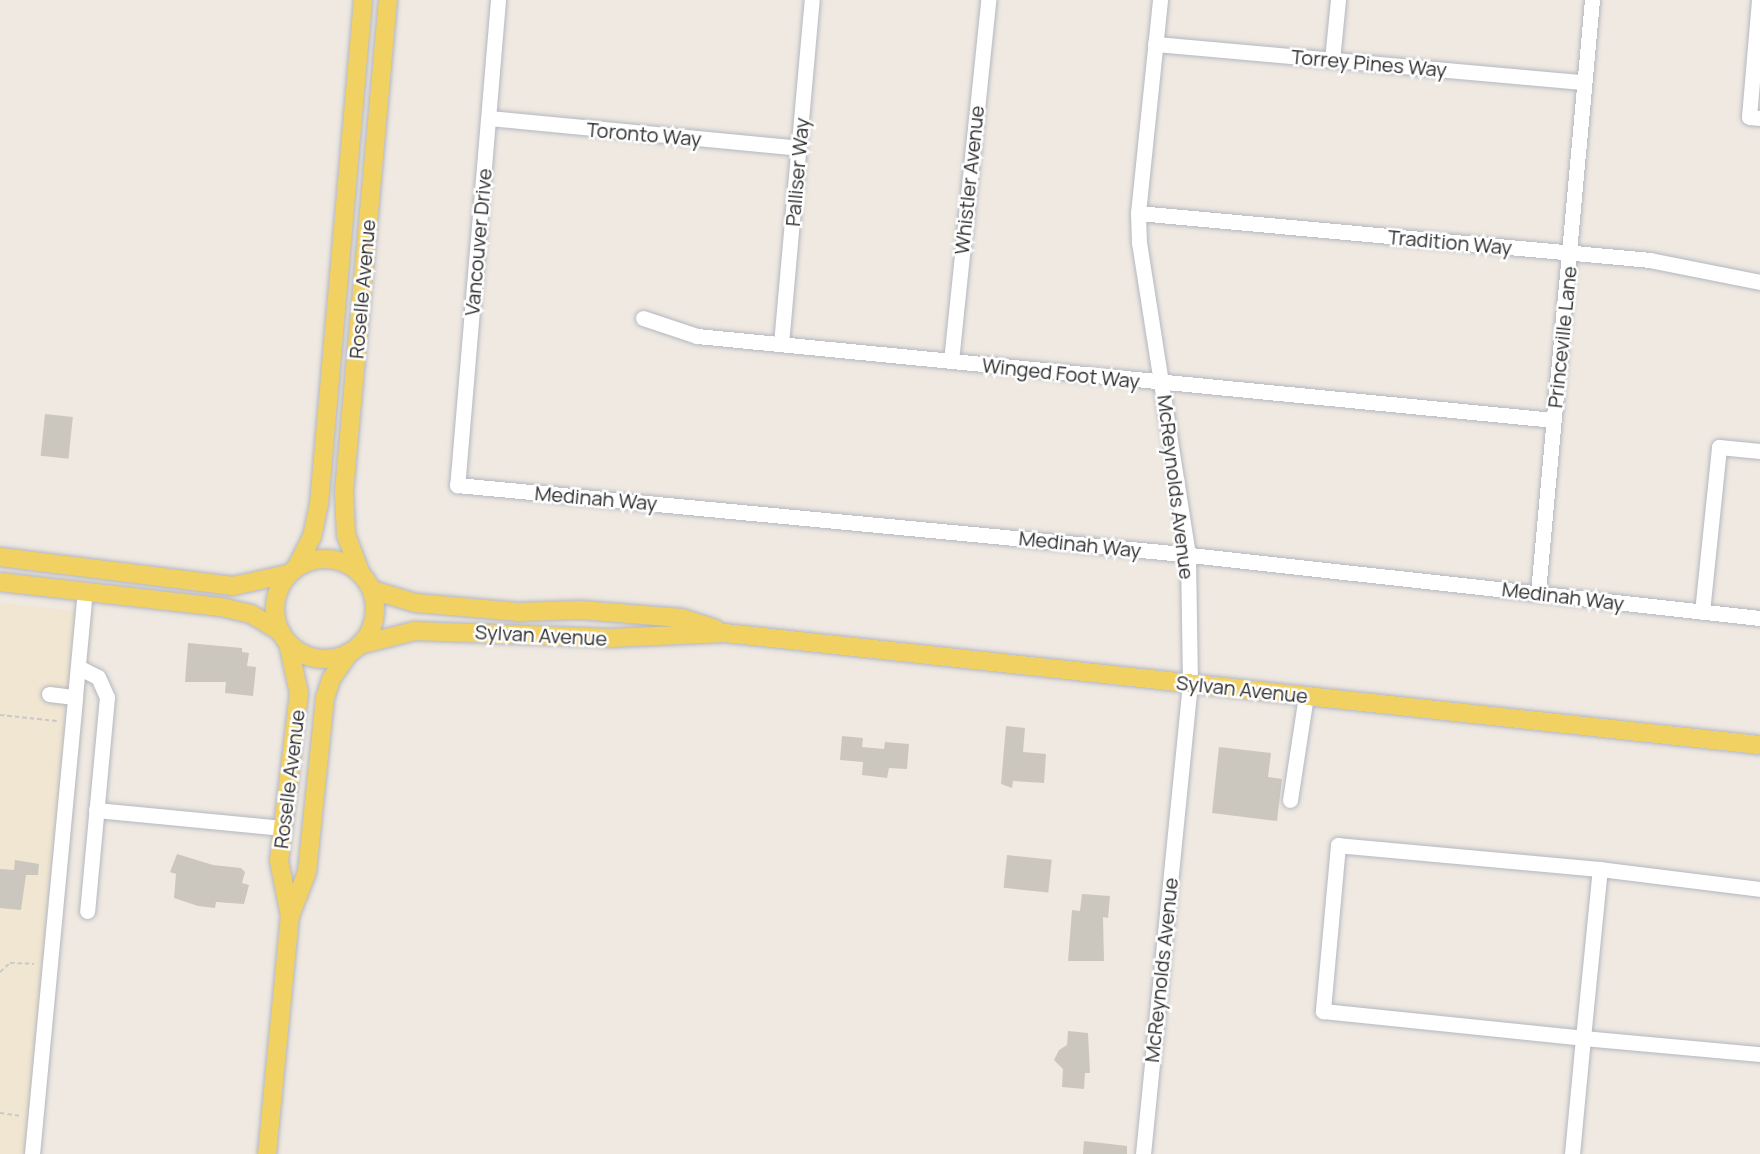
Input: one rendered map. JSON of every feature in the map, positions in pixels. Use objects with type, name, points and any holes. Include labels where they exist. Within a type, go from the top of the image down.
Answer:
[{"type":"main road","name":"Roselle Avenue","points":[[293,570],[312,537],[319,504],[363,0]]},
{"type":"main road","name":"Roselle Avenue","points":[[362,574],[346,535],[345,478],[388,0]]},
{"type":"main road","points":[[0,557],[227,585],[293,570],[316,559],[332,559],[362,574],[372,590],[373,622],[354,649],[316,658],[251,614],[232,609],[85,590],[0,582]]},
{"type":"main road","points":[[284,638],[275,603],[293,570]]},
{"type":"main road","name":"Sylvan Avenue","points":[[372,590],[416,603],[682,618],[725,633]]},
{"type":"main road","name":"Sylvan Avenue","points":[[354,649],[414,631],[611,638],[725,633],[1760,746]]},
{"type":"main road","name":"Roselle Avenue","points":[[284,638],[298,693],[279,861],[290,916]]},
{"type":"main road","name":"Roselle Avenue","points":[[267,1154],[290,916],[307,872],[325,698],[332,679],[354,649]]},
{"type":"street","name":"Vancouver Drive","points":[[457,485],[498,0]]},
{"type":"street","name":"Palliser Way","points":[[781,344],[812,0]]},
{"type":"street","name":"Whistler Avenue","points":[[951,361],[988,0]]},
{"type":"street","name":"McReynolds Avenue","points":[[1148,1153],[1190,683],[1188,555],[1143,277],[1138,213],[1160,0]]},
{"type":"street","points":[[1332,60],[1338,0]]},
{"type":"street","name":"Princeville Lane","points":[[1538,592],[1592,0]]},
{"type":"street","points":[[1755,117],[1760,0]]},
{"type":"street","name":"Torrey Pines Way","points":[[1155,44],[1583,82]]},
{"type":"street","name":"Toronto Way","points":[[489,118],[799,148]]},
{"type":"street","name":"Tradition Way","points":[[1138,213],[1650,260],[1760,282]]},
{"type":"street","name":"Winged Foot Way","points":[[643,318],[697,336],[1162,384],[1553,420]]},
{"type":"street","points":[[1702,612],[1719,447],[1760,451]]},
{"type":"street","name":"Medinah Way","points":[[457,485],[1188,555],[1760,618]]},
{"type":"street","points":[[32,1154],[85,590]]},
{"type":"street","points":[[78,668],[98,676],[107,698],[87,911]]},
{"type":"street","points":[[49,694],[75,697]]},
{"type":"street","points":[[1290,800],[1306,696]]},
{"type":"street","points":[[96,810],[283,828]]},
{"type":"street","points":[[1760,888],[1600,869],[1338,845],[1323,1011],[1760,1054]]},
{"type":"street","points":[[1572,1154],[1600,869]]},
{"type":"path","points":[[0,715],[64,722]]},
{"type":"path","points":[[0,972],[10,963],[40,962]]},
{"type":"shaded area","points":[[0,603],[94,613],[39,1154],[0,1154]]},
{"type":"building","points":[[45,414],[73,417],[68,459],[41,456]]},
{"type":"building","points":[[188,643],[242,648],[242,652],[249,653],[247,666],[256,667],[253,696],[225,693],[226,682],[185,682]]},
{"type":"building","points":[[1006,726],[1025,728],[1023,752],[1046,754],[1044,783],[1013,781],[1012,788],[1001,784]]},
{"type":"building","points":[[842,736],[863,738],[862,747],[884,749],[885,742],[909,744],[907,769],[889,768],[887,778],[862,775],[863,762],[840,760]]},
{"type":"building","points":[[1219,747],[1271,753],[1268,777],[1282,779],[1277,821],[1212,813]]},
{"type":"building","points":[[177,854],[213,865],[241,868],[245,872],[242,883],[249,885],[244,904],[216,902],[215,908],[198,906],[174,898],[176,874],[170,872]]},
{"type":"building","points":[[1007,855],[1052,860],[1048,893],[1004,888]]},
{"type":"building","points":[[15,860],[39,864],[38,875],[26,875],[21,910],[0,908],[0,869],[14,870]]},
{"type":"building","points":[[1082,894],[1110,896],[1108,918],[1103,917],[1104,961],[1068,961],[1072,910],[1080,911]]},
{"type":"building","points":[[1068,1031],[1088,1033],[1090,1073],[1085,1073],[1084,1089],[1062,1087],[1063,1069],[1054,1060],[1059,1050],[1067,1045]]},
{"type":"building","points":[[1084,1141],[1127,1146],[1127,1154],[1083,1154]]}]
